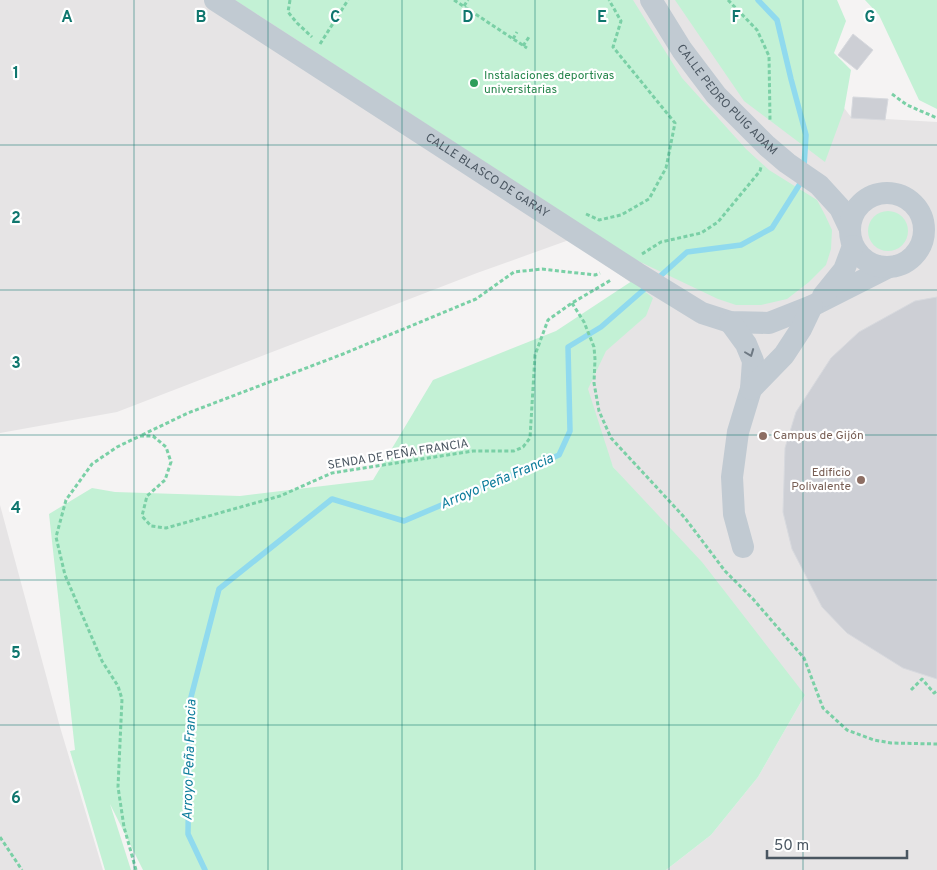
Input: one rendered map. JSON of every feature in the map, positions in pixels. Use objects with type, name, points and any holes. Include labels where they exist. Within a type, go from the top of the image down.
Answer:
[{"type":"street","name":"CALLE BLASCO DE GARAY","points":[[215,0],[315,52],[631,269],[702,313],[730,322],[769,323]]},
{"type":"street","name":"CALLE PEDRO PUIG ADAM","points":[[651,0],[682,50],[716,95],[767,146],[787,163],[819,185],[840,208],[851,238]]},
{"type":"street","name":"CALLE PEDRO PUIG ADAM","points":[[819,185],[844,194],[870,197]]},
{"type":"street","points":[[751,389],[784,355],[815,304],[844,270],[851,238],[852,216],[859,205],[870,197],[884,192],[898,194],[914,204],[929,218],[922,244],[915,256],[904,264],[888,268],[815,304],[769,323],[779,336],[784,355]]},
{"type":"street","points":[[851,238],[861,257],[867,262],[875,266],[888,268]]},
{"type":"street","points":[[915,256],[937,252]]},
{"type":"street","points":[[730,322],[746,344],[753,361],[751,389],[738,432],[732,477],[734,514],[743,547]]},
{"type":"path","points":[[290,0],[288,12],[315,52]]},
{"type":"path","points":[[315,52],[348,0]]},
{"type":"path","points":[[454,0],[525,47],[529,37]]},
{"type":"path","points":[[464,6],[468,0]]},
{"type":"path","points":[[584,212],[599,220],[621,215],[648,199],[666,168],[675,123],[614,47],[621,20],[609,0]]},
{"type":"path","name":"SENDA DE PEÑA FRANCIA","points":[[140,436],[153,436],[166,446],[171,462],[165,480],[147,496],[142,516],[151,526],[166,528],[280,496],[332,472],[474,451],[514,451],[524,447],[530,438],[535,355],[548,320],[572,303],[631,269],[661,242],[701,233],[718,222],[760,171],[770,127],[769,56],[757,30],[728,0]]},
{"type":"path","points":[[513,39],[518,32]]},
{"type":"path","points":[[315,52],[328,49]]},
{"type":"path","points":[[892,94],[906,105],[937,118]]},
{"type":"path","name":"SENDA DE PEÑA FRANCIA","points":[[136,870],[124,827],[118,787],[122,699],[118,686],[102,661],[65,575],[56,537],[66,500],[92,464],[117,447],[188,413],[343,354],[476,299],[514,272],[542,269],[595,275],[631,269]]},
{"type":"path","points":[[572,303],[584,323],[593,345],[595,359],[594,383],[599,411],[611,438],[684,518],[725,571],[753,599],[804,658],[822,708],[847,730],[874,740],[891,743],[937,744]]},
{"type":"path","points":[[911,690],[922,679],[934,693],[937,691]]},
{"type":"path","points":[[0,837],[22,870]]},
{"type":"shaded area","name":"Campus de Gijón","points":[[0,0],[833,0],[790,38],[851,117],[937,122],[937,870],[666,870],[711,835],[758,777],[805,695],[613,467],[565,360],[646,293],[569,240],[477,273],[117,412],[0,433]]},
{"type":"shaded area","points":[[0,505],[60,727],[103,870],[0,870]]},
{"type":"green space","points":[[235,0],[633,0],[682,78],[746,149],[769,170],[817,200],[832,230],[831,249],[826,265],[809,282],[787,299],[761,305],[736,305],[718,299],[634,259]]},
{"type":"green space","points":[[675,0],[837,0],[846,21],[834,53],[851,70],[844,110],[825,162],[744,101]]},
{"type":"green space","points":[[865,0],[937,0],[937,109],[919,100],[879,15]]},
{"type":"green space","points":[[888,211],[902,217],[908,231],[902,245],[888,251],[874,245],[868,231],[874,217]]},
{"type":"green space","points":[[632,281],[653,298],[646,316],[606,351],[588,389],[613,467],[702,562],[805,695],[758,777],[711,835],[666,870],[143,870],[110,804],[131,870],[105,870],[70,751],[75,750],[49,514],[92,488],[115,492],[240,496],[373,480],[433,380],[556,331]]},
{"type":"building","points":[[853,34],[873,50],[857,70],[838,55]]},
{"type":"building","points":[[853,97],[888,99],[885,120],[851,118]]},
{"type":"building","name":"Edificio Polivalente","points":[[937,297],[937,679],[903,668],[847,633],[822,607],[792,549],[783,512],[785,448],[796,412],[831,358],[859,332],[915,301]]},
{"type":"waterway","name":"Arroyo Peña Francia","points":[[758,0],[777,20],[806,135],[804,167]]},
{"type":"waterway","name":"Arroyo Peña Francia","points":[[657,279],[687,252],[741,245],[772,228],[803,179]]},
{"type":"waterway","name":"Arroyo Peña Francia","points":[[205,870],[188,834],[190,701],[219,589],[332,499],[404,521],[559,455],[570,431],[568,347],[601,327],[648,286]]},
{"type":"place","name":"Instalaciones deportivas universitarias","points":[[474,83]]},
{"type":"place","name":"Campus de Gijón","points":[[763,436]]},
{"type":"place","name":"Edificio Polivalente","points":[[861,480]]}]
